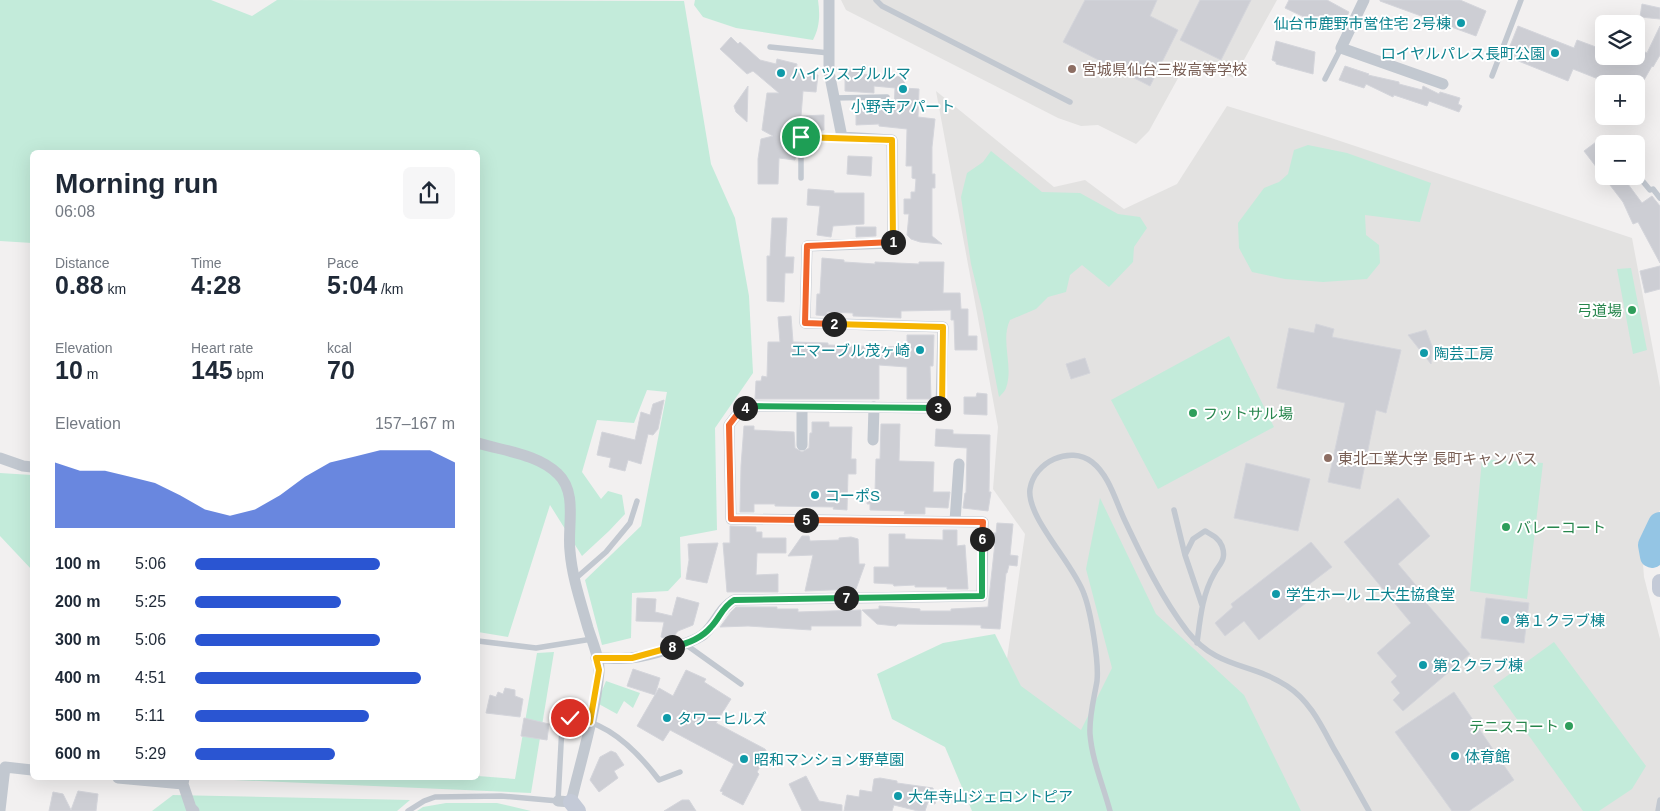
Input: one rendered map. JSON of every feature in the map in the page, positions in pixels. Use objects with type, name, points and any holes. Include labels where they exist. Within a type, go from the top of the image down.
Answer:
[{"type":"street","points":[[596,658],[632,658],[698,639],[712,627],[725,605],[734,600],[982,596],[983,522],[731,519],[729,425],[739,412],[749,406],[942,408],[943,327],[805,323],[807,246],[893,243],[892,140],[842,137],[829,72],[829,0]]},
{"type":"street","points":[[1364,0],[1341,48],[1443,84]]},
{"type":"street","points":[[802,407],[802,446]]},
{"type":"street","points":[[873,440],[874,408]]},
{"type":"street","points":[[480,444],[541,460],[560,475],[569,493],[571,519],[569,550],[599,670],[590,722],[569,805]]},
{"type":"street","points":[[0,458],[30,467]]},
{"type":"street","points":[[956,521],[959,464]]},
{"type":"street","points":[[1660,582],[1660,589]]},
{"type":"street","points":[[0,810],[5,767],[30,770]]},
{"type":"street","points":[[162,780],[184,781],[191,808],[194,811]]},
{"type":"lane","points":[[876,0],[882,6],[1070,102]]},
{"type":"lane","points":[[1492,76],[1521,0]]},
{"type":"lane","points":[[770,47],[829,53]]},
{"type":"lane","points":[[1325,79],[1335,56],[1341,48]]},
{"type":"lane","points":[[834,98],[887,97]]},
{"type":"lane","points":[[801,178],[801,137],[842,137]]},
{"type":"lane","points":[[1645,184],[1650,190],[1654,189],[1660,198]]},
{"type":"lane","points":[[1110,811],[1095,762],[1090,732],[1090,719],[1098,666],[1087,603],[1080,584],[1041,522],[1031,502],[1030,488],[1034,477],[1042,467],[1060,456],[1066,455],[1079,455],[1091,461],[1106,479],[1160,592],[1197,643],[1209,653],[1266,675],[1300,696],[1317,719],[1368,811]]},
{"type":"lane","points":[[575,579],[606,552],[630,523],[637,501]]},
{"type":"lane","points":[[1174,510],[1185,555],[1202,606]]},
{"type":"lane","points":[[1185,555],[1193,539],[1205,531],[1216,537],[1223,546],[1224,561],[1214,574],[1202,606],[1197,643]]},
{"type":"lane","points":[[480,641],[536,648],[592,639]]},
{"type":"lane","points":[[685,644],[741,684]]},
{"type":"lane","points":[[408,811],[436,796],[501,796],[569,805],[562,726],[570,718],[590,722],[623,741],[643,759],[659,780],[680,772]]},
{"type":"lane","points":[[1658,811],[1660,800]]},
{"type":"shaded area","name":"宮城県仙台三桜高等学校","points":[[841,0],[1277,0],[1234,78],[1188,60],[1149,131],[1136,144],[1098,125],[1081,126],[1058,118],[846,10]]},
{"type":"shaded area","name":"東北工業大学 長町キャンパス","points":[[936,91],[1054,187],[1085,180],[1124,209],[1177,184],[1227,106],[1328,137],[1632,238],[1660,387],[1660,510],[1642,551],[1644,577],[1660,639],[1660,811],[985,811],[1025,534],[993,489],[998,427]]},
{"type":"green space","points":[[0,0],[211,0],[252,16],[277,0],[684,1],[711,164],[735,218],[749,296],[753,373],[715,428],[717,530],[680,537],[681,577],[668,591],[632,593],[631,638],[602,645],[585,580],[641,526],[667,392],[647,390],[634,423],[597,420],[582,472],[601,499],[608,491],[622,495],[625,514],[582,556],[550,505],[508,637],[480,632],[480,150],[30,150],[30,243],[0,241]]},
{"type":"green space","points":[[695,0],[818,0],[818,25],[813,40],[736,28],[703,17],[694,5]]},
{"type":"green space","points":[[1308,145],[1347,153],[1431,183],[1420,222],[1365,215],[1366,235],[1379,245],[1380,263],[1367,279],[1323,282],[1285,279],[1252,272],[1239,248],[1238,223],[1264,188],[1279,182],[1288,174],[1294,150]]},
{"type":"green space","points":[[991,151],[1042,192],[1080,193],[1118,214],[1140,217],[1147,228],[1134,247],[1133,262],[1109,287],[1082,265],[1070,275],[1066,292],[1048,297],[1036,309],[1010,320],[1006,336],[1008,380],[1005,389],[999,397],[983,313],[971,264],[961,197],[967,173],[983,162]]},
{"type":"green space","name":"弓道場","points":[[1631,268],[1647,350],[1633,354],[1617,269]]},
{"type":"green space","name":"フットサル場","points":[[1229,336],[1274,427],[1158,489],[1111,400]]},
{"type":"green space","name":"バレーコート","points":[[1482,459],[1543,463],[1527,599],[1470,591]]},
{"type":"green space","points":[[0,473],[30,475],[30,568],[0,536]]},
{"type":"green space","points":[[1100,498],[1156,614],[1244,695],[1301,811],[972,811],[945,747],[892,719],[877,674],[943,643],[995,634],[1021,686],[1081,730],[1112,668],[1086,569]]},
{"type":"green space","name":"テニスコート","points":[[1554,642],[1646,766],[1632,789],[1599,811],[1583,811],[1493,686]]},
{"type":"green space","points":[[554,652],[531,793],[235,780],[480,780],[480,776],[515,779],[537,653]]},
{"type":"green space","points":[[606,681],[640,693],[633,708],[624,701],[617,714],[597,703]]},
{"type":"green space","points":[[173,795],[410,800],[397,811],[152,811]]},
{"type":"green space","points":[[446,803],[497,803],[531,811],[417,811],[423,807]]},
{"type":"building","points":[[1085,0],[1157,0],[1150,16],[1178,30],[1150,86],[1063,42]]},
{"type":"building","points":[[1200,0],[1251,0],[1221,60],[1180,40]]},
{"type":"building","points":[[1289,0],[1327,0],[1349,12],[1344,23],[1340,22],[1334,31],[1285,8]]},
{"type":"building","name":"仙台市鹿野市営住宅 2号棟","points":[[1380,0],[1460,0],[1486,11],[1476,36]]},
{"type":"building","points":[[1642,4],[1660,8],[1660,19],[1645,18],[1645,15],[1640,15]]},
{"type":"building","name":"ロイヤルパレス長町公園","points":[[1518,26],[1574,48],[1577,40],[1595,47],[1595,65],[1645,65],[1645,52],[1647,53],[1660,26],[1660,55],[1645,78],[1645,75],[1595,75],[1595,78],[1573,69],[1568,81],[1506,56]]},
{"type":"building","points":[[731,37],[738,44],[740,42],[760,60],[776,64],[777,59],[797,64],[796,72],[818,75],[816,92],[803,91],[801,116],[824,115],[824,130],[798,131],[795,160],[779,158],[778,184],[758,184],[758,159],[761,139],[773,136],[762,130],[767,93],[779,93],[753,71],[747,74],[720,49]]},
{"type":"building","points":[[1276,41],[1315,52],[1313,74],[1276,64],[1272,60]]},
{"type":"building","points":[[1345,66],[1368,75],[1399,82],[1399,84],[1422,90],[1423,86],[1439,94],[1440,92],[1460,98],[1458,104],[1462,106],[1459,112],[1429,101],[1427,106],[1394,95],[1393,97],[1366,84],[1364,88],[1339,80]]},
{"type":"building","points":[[845,69],[860,70],[860,74],[905,77],[904,88],[919,89],[918,117],[935,119],[932,147],[932,174],[935,174],[935,188],[932,188],[932,236],[942,244],[920,242],[911,239],[907,235],[909,214],[904,214],[904,199],[911,199],[911,192],[915,192],[916,179],[912,178],[912,166],[906,166],[907,129],[879,126],[879,124],[856,125],[856,102],[873,102],[873,108],[894,109],[895,88],[874,86],[874,93],[845,91]]},
{"type":"building","points":[[748,86],[747,122],[736,112],[734,106]]},
{"type":"building","points":[[1595,143],[1595,165],[1584,151]]},
{"type":"building","points":[[848,156],[872,157],[871,176],[847,174]]},
{"type":"building","points":[[1610,185],[1629,185],[1642,203],[1652,196],[1660,206],[1660,263],[1638,222],[1633,224],[1623,202]]},
{"type":"building","points":[[808,189],[834,191],[834,193],[864,193],[864,224],[833,226],[831,237],[817,235],[820,206],[807,205]]},
{"type":"building","points":[[772,218],[787,218],[785,257],[794,257],[793,273],[785,273],[784,302],[767,301],[767,256],[770,256]]},
{"type":"building","points":[[856,227],[876,227],[876,236],[856,237]]},
{"type":"building","points":[[822,258],[875,264],[875,262],[919,264],[919,262],[944,262],[943,293],[960,293],[961,309],[968,309],[968,336],[977,336],[977,350],[955,350],[954,320],[951,320],[951,310],[901,311],[901,318],[853,316],[853,313],[827,312],[827,316],[816,315],[817,294],[820,294]]},
{"type":"building","points":[[1660,266],[1660,289],[1645,293],[1640,271]]},
{"type":"building","points":[[791,316],[793,342],[907,347],[907,335],[934,335],[933,366],[930,366],[931,399],[907,399],[907,367],[879,365],[879,399],[755,399],[756,381],[761,381],[762,376],[767,377],[768,342],[780,342],[778,317]]},
{"type":"building","points":[[1316,324],[1334,329],[1332,337],[1401,350],[1386,413],[1376,410],[1360,489],[1328,482],[1345,403],[1277,388],[1289,328],[1314,333]]},
{"type":"building","name":"陶芸工房","points":[[1426,330],[1432,346],[1431,364],[1408,335]]},
{"type":"building","points":[[1085,358],[1090,373],[1071,379],[1066,364]]},
{"type":"building","points":[[977,393],[987,394],[987,415],[964,414],[964,397],[976,397]]},
{"type":"building","points":[[664,400],[658,429],[653,435],[648,434],[641,464],[628,460],[625,471],[609,467],[611,458],[597,455],[602,432],[635,440],[641,412],[650,415],[653,404]]},
{"type":"building","points":[[812,422],[829,422],[829,427],[852,427],[851,459],[856,459],[856,474],[848,474],[847,510],[833,509],[834,507],[754,504],[754,512],[740,512],[744,426],[754,426],[754,430],[794,432],[795,448],[802,452],[809,448]]},
{"type":"building","points":[[881,424],[900,424],[899,461],[934,462],[933,492],[950,492],[948,508],[925,507],[925,514],[904,514],[905,511],[870,510],[870,504],[867,504],[868,492],[875,492],[876,459],[880,459]]},
{"type":"building","points":[[936,429],[953,430],[953,434],[990,435],[989,492],[991,492],[988,511],[963,508],[966,493],[967,448],[935,446]]},
{"type":"building","points":[[1246,463],[1310,479],[1298,531],[1234,518]]},
{"type":"building","points":[[1398,498],[1430,536],[1398,564],[1425,596],[1422,598],[1470,654],[1403,711],[1393,700],[1400,693],[1391,682],[1397,676],[1377,653],[1411,623],[1344,542]]},
{"type":"building","points":[[997,523],[1013,524],[1010,555],[1018,556],[1017,566],[1009,565],[1006,573],[1000,629],[981,628],[981,625],[898,624],[896,626],[877,624],[862,610],[879,609],[879,606],[920,609],[920,611],[951,611],[951,609],[988,607],[995,543],[991,543],[991,533],[996,533]]},
{"type":"building","points":[[730,526],[756,527],[756,532],[762,532],[762,538],[786,538],[786,553],[757,553],[756,575],[778,574],[778,592],[727,592],[723,543],[730,543]]},
{"type":"building","points":[[943,530],[957,530],[957,546],[965,545],[968,589],[915,587],[915,585],[894,586],[893,584],[874,583],[874,567],[889,567],[889,534],[905,534],[905,539],[943,540]]},
{"type":"building","points":[[802,536],[809,536],[810,541],[839,540],[839,538],[851,537],[858,539],[859,564],[865,564],[856,589],[805,591],[813,555],[788,556]]},
{"type":"building","name":"学生ホール 工大生協食堂","points":[[1311,542],[1332,567],[1303,589],[1311,599],[1259,640],[1244,621],[1225,636],[1215,623],[1233,607],[1231,604]]},
{"type":"building","points":[[718,543],[707,583],[686,579],[689,560],[688,544]]},
{"type":"building","points":[[677,597],[699,603],[693,625],[678,631],[668,639],[661,637],[664,622],[636,621],[637,598],[656,599],[655,612],[672,616]]},
{"type":"building","name":"第１クラブ棟","points":[[1486,598],[1529,603],[1524,643],[1481,638]]},
{"type":"building","points":[[736,607],[777,607],[777,609],[798,609],[798,612],[861,610],[861,626],[811,626],[811,630],[748,626],[720,627]]},
{"type":"building","points":[[633,669],[660,678],[655,695],[627,686]]},
{"type":"building","points":[[686,670],[706,679],[704,682],[731,699],[716,723],[765,749],[768,754],[757,772],[759,774],[743,805],[722,794],[723,792],[720,791],[734,764],[670,730],[663,741],[637,726],[659,688],[673,696]]},
{"type":"building","points":[[505,688],[515,690],[515,696],[523,699],[520,717],[486,713],[490,695],[496,697],[498,692],[503,694]]},
{"type":"building","name":"体育館","points":[[1454,692],[1514,780],[1469,811],[1452,811],[1395,732]]},
{"type":"building","points":[[524,718],[549,724],[547,740],[521,736]]},
{"type":"building","points":[[611,751],[616,753],[624,765],[614,771],[618,778],[599,792],[590,780],[600,757]]},
{"type":"building","points":[[806,776],[819,801],[842,805],[842,811],[802,811],[789,784]]},
{"type":"building","name":"大年寺山ジェロントピア","points":[[880,778],[897,781],[897,783],[933,788],[934,793],[938,794],[935,804],[928,802],[925,811],[894,805],[892,811],[844,811],[847,795],[859,797],[860,790],[872,792],[874,779]]},
{"type":"building","points":[[78,791],[98,794],[96,811],[49,811],[53,792],[63,794],[71,810]]},
{"type":"building","points":[[682,800],[689,800],[696,811],[664,811]]},
{"type":"waterway","points":[[1652,556],[1650,545],[1660,524]]},
{"type":"place","name":"仙台市鹿野市営住宅 2号棟","points":[[1461,23]]},
{"type":"place","name":"ロイヤルパレス長町公園","points":[[1555,53]]},
{"type":"place","name":"宮城県仙台三桜高等学校","points":[[1072,69]]},
{"type":"place","name":"ハイツスプルルマ","points":[[781,73]]},
{"type":"place","name":"小野寺アパート","points":[[903,89]]},
{"type":"place","name":"弓道場","points":[[1632,310]]},
{"type":"place","name":"エマーブル茂ヶ崎","points":[[920,350]]},
{"type":"place","name":"陶芸工房","points":[[1424,353]]},
{"type":"place","name":"フットサル場","points":[[1193,413]]},
{"type":"place","name":"東北工業大学 長町キャンパス","points":[[1328,458]]},
{"type":"place","name":"コーポS","points":[[815,495]]},
{"type":"place","name":"バレーコート","points":[[1506,527]]},
{"type":"place","name":"学生ホール 工大生協食堂","points":[[1276,594]]},
{"type":"place","name":"第１クラブ棟","points":[[1505,620]]},
{"type":"place","name":"第２クラブ棟","points":[[1423,665]]},
{"type":"place","name":"タワーヒルズ","points":[[667,718]]},
{"type":"place","name":"テニスコート","points":[[1569,726]]},
{"type":"place","name":"体育館","points":[[1455,756]]},
{"type":"place","name":"昭和マンション野草園","points":[[744,759]]},
{"type":"place","name":"大年寺山ジェロントピア","points":[[898,796]]},
{"type":"route","points":[[570,718],[590,722],[599,670],[596,658],[632,658],[698,639],[712,627],[725,605],[734,600],[982,596],[983,522],[731,519],[729,425],[739,412],[749,406],[942,408],[943,327],[805,323],[807,246],[893,243],[892,140],[801,137]]}]
